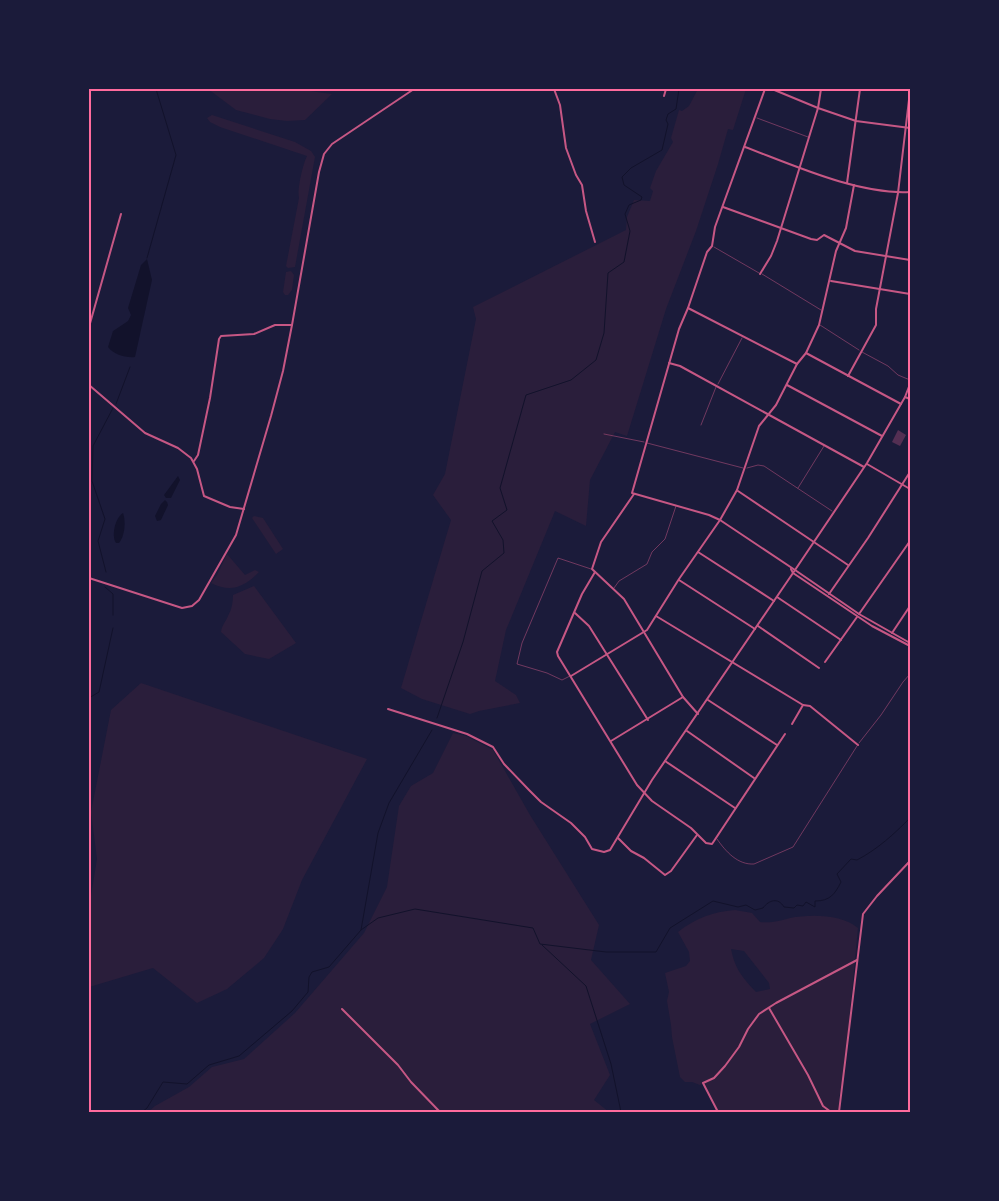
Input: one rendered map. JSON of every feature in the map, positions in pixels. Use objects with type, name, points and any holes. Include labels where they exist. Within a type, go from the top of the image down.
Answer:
[{"type":"street","points":[[89,578],[182,608],[192,606],[199,600],[236,535],[281,380],[319,172],[324,154],[338,140],[414,89]]},
{"type":"street","points":[[554,89],[560,105],[566,148],[576,175],[582,185],[586,211],[595,242]]},
{"type":"street","points":[[664,96],[666,89]]},
{"type":"street","points":[[765,89],[715,227],[712,246],[708,252],[679,329],[645,442],[633,493],[602,542],[593,570],[557,652],[637,785],[652,801],[691,828],[709,844],[716,838],[754,778],[785,734]]},
{"type":"street","points":[[772,89],[856,121],[910,128]]},
{"type":"street","points":[[786,94],[787,89]]},
{"type":"street","points":[[760,274],[771,256],[818,108],[821,89]]},
{"type":"street","points":[[847,183],[860,89]]},
{"type":"street","points":[[848,376],[876,325],[876,309],[898,193],[910,91]]},
{"type":"street","points":[[745,146],[854,185],[898,193],[910,192]]},
{"type":"street","points":[[571,676],[644,632],[650,626],[679,579],[720,520],[737,490],[746,468],[757,429],[787,385],[797,364],[806,353],[819,325],[824,311],[836,251],[846,228],[854,185]]},
{"type":"street","points":[[723,207],[814,240],[824,235],[855,251],[910,260]]},
{"type":"street","points":[[89,327],[122,214]]},
{"type":"street","points":[[830,280],[910,294]]},
{"type":"street","points":[[688,308],[797,364]]},
{"type":"street","points":[[194,461],[198,454],[221,336],[254,334],[275,325],[292,325]]},
{"type":"street","points":[[806,353],[901,405]]},
{"type":"street","points":[[669,363],[680,366],[864,467]]},
{"type":"street","points":[[388,710],[467,734],[494,747],[504,764],[518,779],[541,802],[571,823],[585,837],[592,849],[604,852],[610,850],[644,792],[864,467],[906,396],[910,384]]},
{"type":"street","points":[[89,385],[145,433],[178,448],[194,461],[204,496],[230,507],[244,509]]},
{"type":"street","points":[[787,385],[882,436]]},
{"type":"street","points":[[906,396],[910,399]]},
{"type":"street","points":[[866,463],[910,489]]},
{"type":"street","points":[[829,594],[910,472]]},
{"type":"street","points":[[737,490],[848,565]]},
{"type":"street","points":[[633,493],[709,515],[720,520],[858,616],[910,643]]},
{"type":"street","points":[[825,662],[910,540]]},
{"type":"street","points":[[698,552],[774,601]]},
{"type":"street","points":[[593,570],[624,599],[683,697],[698,714]]},
{"type":"street","points":[[794,571],[858,616],[910,646]]},
{"type":"street","points":[[679,579],[755,629]]},
{"type":"street","points":[[777,597],[841,640]]},
{"type":"street","points":[[892,634],[910,606]]},
{"type":"street","points":[[575,614],[589,626],[648,720]]},
{"type":"street","points":[[656,616],[803,705],[814,708],[858,745]]},
{"type":"street","points":[[757,626],[820,668]]},
{"type":"street","points":[[611,741],[683,697]]},
{"type":"street","points":[[708,700],[777,745]]},
{"type":"street","points":[[792,724],[803,705]]},
{"type":"street","points":[[687,731],[754,778]]},
{"type":"street","points":[[665,762],[735,808]]},
{"type":"street","points":[[618,838],[632,851],[665,875],[671,871],[697,835]]},
{"type":"street","points":[[840,1112],[840,1098],[845,1073],[863,914],[910,861]]},
{"type":"street","points":[[718,1112],[704,1083],[718,1075],[739,1047],[754,1020],[769,1008],[858,959]]},
{"type":"street","points":[[769,1008],[808,1075],[823,1106],[831,1112]]},
{"type":"street","points":[[342,1009],[398,1065],[406,1077],[440,1112]]},
{"type":"lane","points":[[755,118],[809,138]]},
{"type":"lane","points":[[712,246],[824,311]]},
{"type":"lane","points":[[819,325],[888,366],[898,375],[910,380]]},
{"type":"lane","points":[[701,425],[716,386],[742,336]]},
{"type":"lane","points":[[604,434],[645,442],[746,468],[762,465],[833,512]]},
{"type":"lane","points":[[798,488],[825,445]]},
{"type":"lane","points":[[614,588],[619,581],[647,564],[652,552],[665,538],[676,505]]},
{"type":"lane","points":[[571,676],[562,680],[547,673],[517,664],[522,643],[558,558],[593,570]]},
{"type":"lane","points":[[716,838],[734,858],[741,863],[748,864],[754,864],[793,847],[858,745],[910,674]]},
{"type":"shaded area","points":[[208,89],[295,89],[332,94],[305,120],[287,121],[270,119],[236,110]]},
{"type":"shaded area","points":[[698,89],[746,89],[733,130],[728,129],[696,231],[666,309],[627,436],[615,432],[590,480],[586,526],[555,511],[506,630],[495,681],[516,695],[520,703],[470,714],[422,699],[401,688],[451,520],[433,495],[445,474],[476,319],[473,307],[626,230],[627,217],[634,200],[650,201],[653,191],[650,188],[656,171],[673,142],[671,138],[679,110],[682,111],[689,106]]},
{"type":"shaded area","points":[[212,115],[295,142],[311,151],[315,157],[295,267],[288,268],[286,266],[299,198],[301,177],[307,156],[220,127],[210,122],[207,118]]},
{"type":"shaded area","points":[[147,259],[152,280],[135,357],[128,357],[113,352],[108,347],[113,331],[128,321],[131,315],[128,308],[141,265]]},
{"type":"shaded area","points":[[291,271],[294,275],[292,290],[288,295],[285,295],[283,292],[286,272]]},
{"type":"shaded area","points":[[178,476],[180,480],[171,498],[166,498],[164,495]]},
{"type":"shaded area","points":[[165,500],[168,505],[161,520],[157,521],[155,516]]},
{"type":"shaded area","points":[[123,513],[124,533],[119,543],[116,543],[114,536],[115,527],[120,515]]},
{"type":"shaded area","points":[[254,516],[263,518],[283,549],[276,554],[252,518]]},
{"type":"shaded area","points":[[227,554],[245,575],[255,570],[259,572],[237,587],[225,588],[211,583]]},
{"type":"shaded area","points":[[254,586],[296,643],[269,659],[245,654],[221,632],[231,608],[233,595]]},
{"type":"shaded area","points":[[141,683],[367,759],[302,880],[283,929],[264,958],[227,989],[197,1003],[153,968],[89,987],[89,908],[97,859],[91,812],[111,710]]},
{"type":"shaded area","points":[[453,733],[466,736],[493,750],[530,815],[599,925],[591,960],[630,1004],[590,1024],[610,1075],[594,1100],[609,1112],[148,1112],[189,1087],[212,1067],[244,1059],[295,1013],[364,933],[387,887],[399,806],[411,786],[433,773]]},
{"type":"shaded area","points":[[735,910],[752,913],[760,922],[772,922],[807,916],[826,916],[851,923],[858,928],[839,1112],[832,1112],[824,1106],[809,1074],[770,1009],[823,1106],[830,1112],[718,1112],[704,1083],[700,1085],[685,1082],[680,1077],[672,1037],[667,1001],[669,992],[665,973],[686,966],[690,961],[689,952],[678,932],[698,919]],"holes":[[[731,949],[744,951],[769,983],[770,989],[756,992],[740,972]]]},
{"type":"building","points":[[898,430],[906,435],[900,446],[892,442]]},
{"type":"waterway","points":[[147,258],[176,155],[156,89]]},
{"type":"waterway","points":[[437,718],[463,642],[482,571],[504,553],[503,540],[492,521],[507,510],[500,488],[526,395],[571,380],[596,360],[604,333],[608,273],[624,262],[630,231],[625,214],[629,205],[641,200],[642,197],[624,185],[622,177],[631,168],[662,150],[668,124],[666,120],[668,114],[676,109],[679,89]]},
{"type":"waterway","points":[[116,404],[130,367]]},
{"type":"waterway","points":[[106,572],[98,541],[105,519],[92,481],[93,446],[113,408]]},
{"type":"waterway","points":[[105,587],[113,594],[113,615]]},
{"type":"waterway","points":[[89,698],[99,692],[113,628]]},
{"type":"waterway","points":[[142,1112],[147,1108],[163,1082],[187,1084],[209,1065],[239,1056],[292,1011],[308,992],[309,977],[312,972],[329,967],[361,930],[378,833],[389,803],[432,730]]},
{"type":"waterway","points":[[361,930],[378,918],[415,909],[533,928],[540,944],[606,952],[656,952],[670,928],[713,901],[738,907],[746,905],[755,910],[763,908],[768,903],[774,901],[779,902],[784,907],[794,908],[797,905],[803,906],[806,902],[815,907],[815,901],[825,900],[834,893],[841,882],[837,874],[851,859],[857,860],[872,851],[910,818]]},
{"type":"waterway","points":[[542,945],[586,986],[611,1064],[621,1112]]}]
